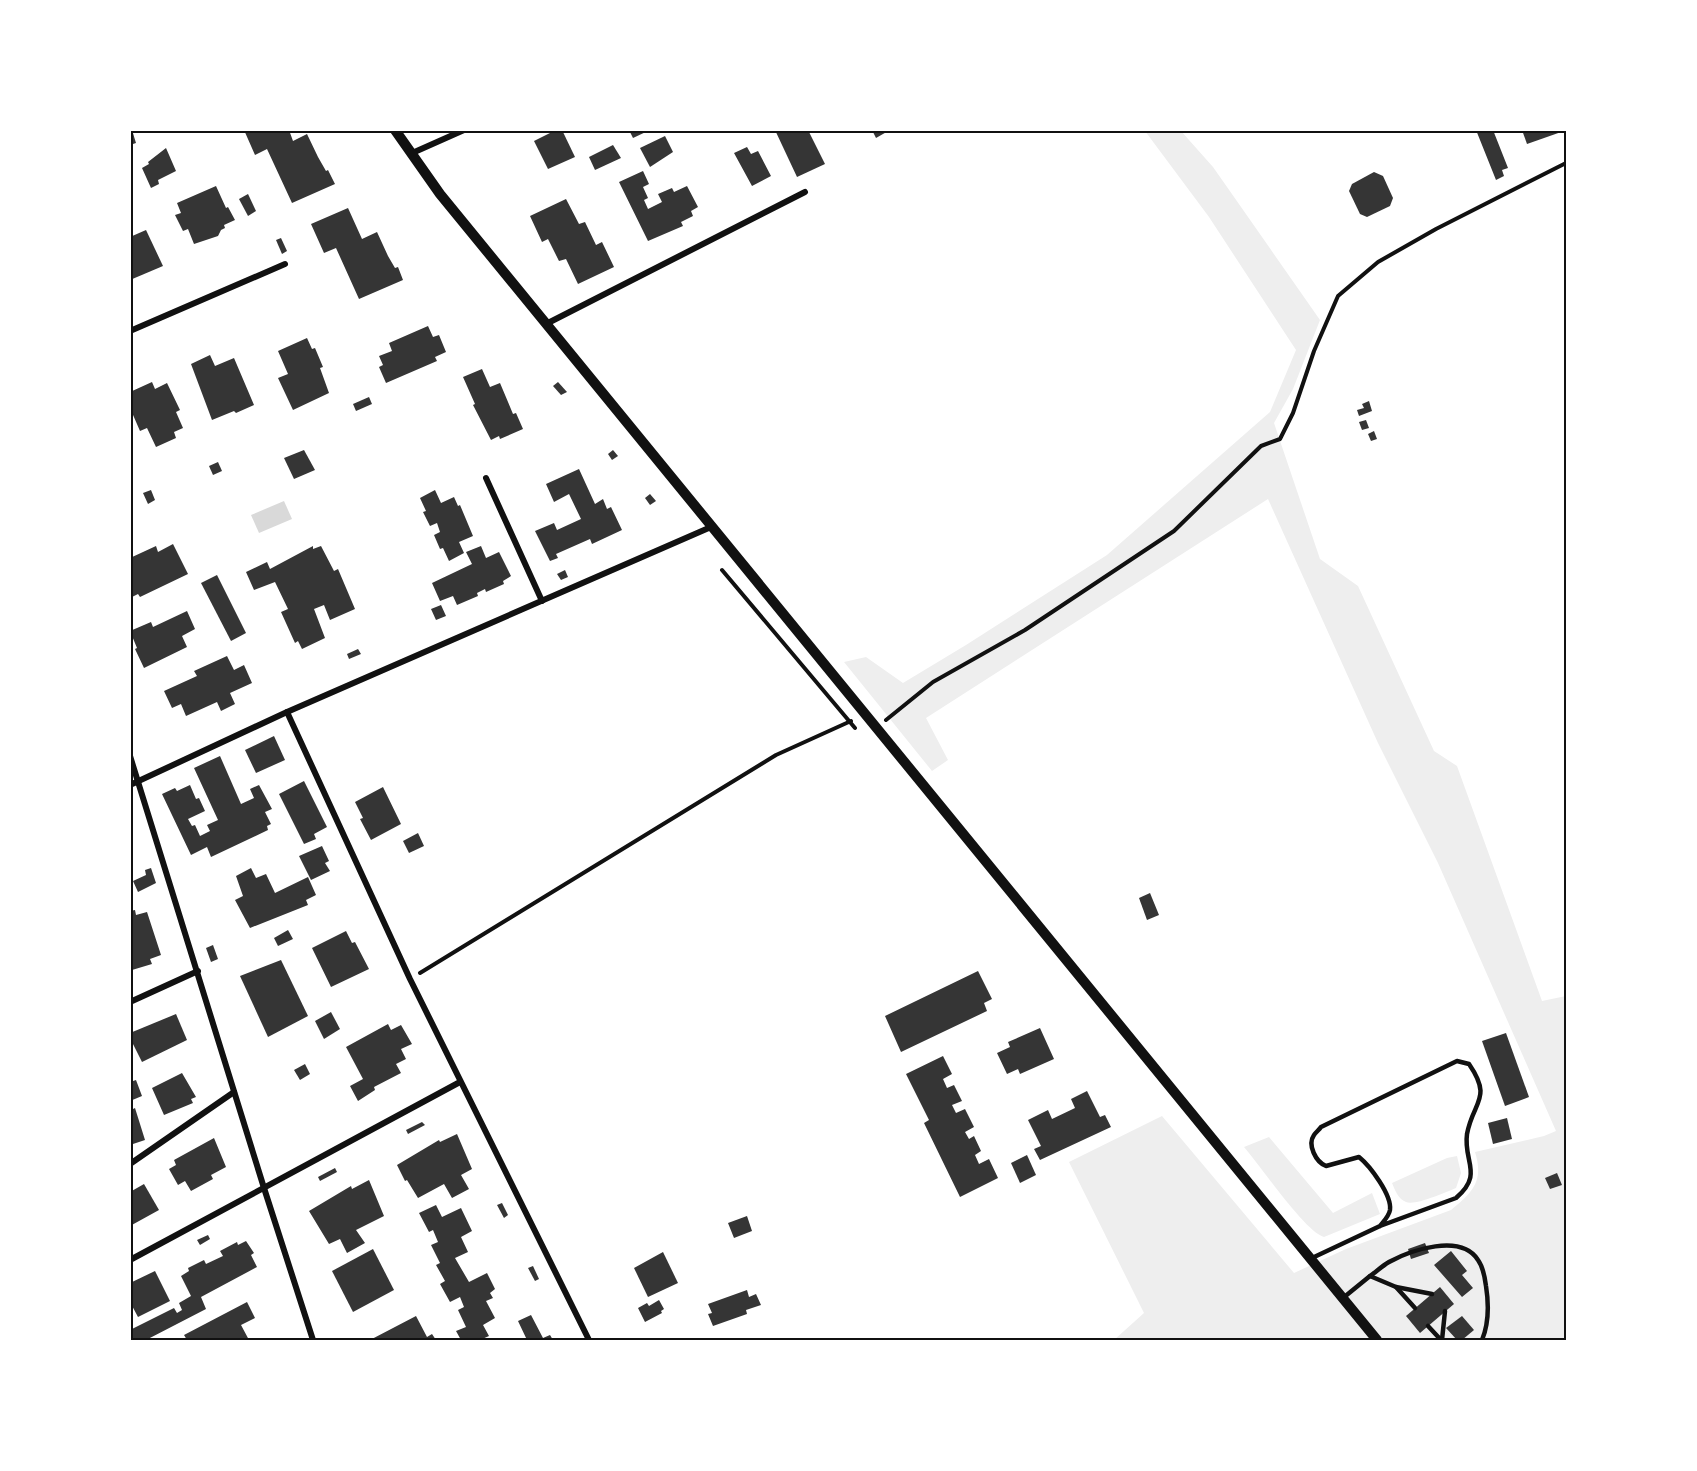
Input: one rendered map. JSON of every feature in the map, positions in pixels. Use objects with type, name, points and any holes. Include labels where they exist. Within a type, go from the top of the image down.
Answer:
[{"type":"street","points":[[395,130],[440,194],[1377,1341]]},
{"type":"street","points":[[410,154],[464,130]]},
{"type":"street","points":[[546,324],[805,192]]},
{"type":"street","points":[[130,331],[285,264]]},
{"type":"street","points":[[486,478],[542,601]]},
{"type":"street","points":[[130,785],[287,712],[711,527]]},
{"type":"street","points":[[287,712],[460,1082],[589,1341]]},
{"type":"street","points":[[130,756],[313,1341]]},
{"type":"street","points":[[130,1002],[198,971]]},
{"type":"street","points":[[130,1260],[460,1082]]},
{"type":"street","points":[[130,1164],[234,1092]]},
{"type":"lane","points":[[1310,1258],[1380,1226],[1456,1198],[1466,1190],[1472,1177],[1467,1143],[1468,1132],[1482,1093],[1478,1077],[1469,1064],[1457,1061],[1321,1127],[1314,1135],[1312,1146],[1318,1162],[1322,1165],[1326,1166],[1359,1157],[1375,1175],[1389,1201],[1390,1208],[1388,1216],[1380,1226]]},
{"type":"lane","points":[[1343,1298],[1388,1263],[1427,1248],[1450,1244],[1469,1251],[1478,1260],[1485,1278],[1489,1301],[1487,1328],[1482,1341]]},
{"type":"lane","points":[[1370,1276],[1396,1287],[1431,1294]]},
{"type":"lane","points":[[1396,1287],[1414,1308]]},
{"type":"lane","points":[[1442,1341],[1445,1311]]},
{"type":"lane","points":[[1428,1326],[1442,1341]]},
{"type":"path","points":[[876,728],[933,682],[1025,630],[1174,531],[1262,446],[1280,439],[1293,413],[1314,351],[1338,296],[1378,262],[1436,229],[1566,163]]},
{"type":"path","points":[[411,979],[776,755],[865,715]]},
{"type":"shaded area","points":[[1145,131],[1181,131],[1213,167],[1320,320],[1293,389],[1274,423],[1320,559],[1358,586],[1434,751],[1457,766],[1542,1001],[1566,996],[1566,1340],[1114,1340],[1144,1313],[1069,1162],[1162,1116],[1294,1273],[1346,1249],[1451,1210],[1475,1185],[1478,1171],[1475,1152],[1544,1136],[1556,1131],[1438,863],[1378,743],[1268,499],[926,718],[948,760],[932,771],[844,662],[866,657],[903,683],[1107,555],[1270,412],[1296,350],[1209,217]]},
{"type":"shaded area","points":[[284,501],[292,519],[259,533],[251,515]]},
{"type":"shaded area","points":[[1269,1137],[1333,1213],[1372,1193],[1380,1214],[1324,1237],[1316,1232],[1295,1211],[1244,1147]]},
{"type":"shaded area","points":[[1457,1156],[1461,1173],[1456,1188],[1410,1203],[1403,1201],[1397,1194],[1392,1183],[1447,1158]]},
{"type":"building","points":[[130,130],[132,130],[136,143],[130,145]]},
{"type":"building","points":[[244,130],[289,130],[293,141],[307,134],[335,184],[292,203],[267,149],[255,155]]},
{"type":"building","points":[[556,130],[562,130],[575,157],[548,169],[534,141]]},
{"type":"building","points":[[629,130],[650,130],[633,138]]},
{"type":"building","points":[[775,130],[808,130],[825,164],[797,177]]},
{"type":"building","points":[[872,130],[890,130],[876,138]]},
{"type":"building","points":[[1476,130],[1493,130],[1508,168],[1502,170],[1504,176],[1496,180]]},
{"type":"building","points":[[1522,130],[1564,130],[1564,131],[1527,144]]},
{"type":"building","points":[[665,136],[673,152],[650,167],[640,148]]},
{"type":"building","points":[[613,145],[621,158],[595,170],[589,157]]},
{"type":"building","points":[[747,147],[751,154],[758,151],[771,176],[752,186],[734,153]]},
{"type":"building","points":[[166,148],[176,171],[158,180],[159,184],[151,188],[142,168]]},
{"type":"building","points":[[643,171],[649,184],[643,187],[648,198],[644,200],[648,209],[662,202],[658,194],[672,188],[674,192],[687,186],[698,207],[691,211],[693,216],[681,222],[683,226],[648,241],[619,182]]},
{"type":"building","points":[[1374,172],[1383,176],[1393,198],[1390,206],[1367,217],[1360,214],[1349,191],[1352,184]]},
{"type":"building","points":[[216,186],[226,208],[228,207],[235,220],[224,225],[225,228],[218,236],[194,244],[188,229],[183,231],[175,215],[181,213],[177,203]]},
{"type":"building","points":[[248,194],[256,211],[248,216],[239,199]]},
{"type":"building","points":[[566,199],[579,224],[585,222],[596,245],[602,242],[614,267],[578,284],[566,259],[559,261],[548,239],[542,242],[530,216]]},
{"type":"building","points":[[348,208],[362,239],[377,232],[403,280],[359,299],[336,248],[324,253],[311,224]]},
{"type":"building","points":[[146,230],[163,266],[130,280],[130,237]]},
{"type":"building","points":[[281,238],[287,251],[282,254],[276,240]]},
{"type":"building","points":[[428,326],[433,337],[439,335],[446,352],[435,357],[437,361],[386,383],[379,367],[383,365],[379,356],[392,351],[389,343]]},
{"type":"building","points":[[307,338],[312,349],[315,348],[323,367],[320,368],[329,393],[293,410],[278,378],[288,374],[278,351]]},
{"type":"building","points":[[210,355],[215,366],[234,358],[254,405],[212,420],[191,364]]},
{"type":"building","points":[[482,369],[490,387],[500,383],[513,414],[516,413],[523,429],[500,439],[499,436],[491,440],[473,405],[475,404],[463,377]]},
{"type":"building","points":[[152,382],[155,389],[167,383],[180,410],[176,412],[183,428],[174,432],[176,438],[156,447],[147,428],[140,431],[130,408],[130,392]]},
{"type":"building","points":[[558,382],[567,392],[561,395],[553,386]]},
{"type":"building","points":[[369,397],[372,404],[356,411],[353,404]]},
{"type":"building","points":[[1369,401],[1372,411],[1359,416],[1357,410],[1364,408],[1362,404]]},
{"type":"building","points":[[1366,420],[1369,428],[1362,430],[1359,422]]},
{"type":"building","points":[[1374,431],[1377,439],[1371,441],[1368,434]]},
{"type":"building","points":[[304,450],[315,470],[294,479],[284,458]]},
{"type":"building","points":[[613,450],[618,456],[612,460],[608,454]]},
{"type":"building","points":[[218,462],[222,471],[213,475],[209,466]]},
{"type":"building","points":[[579,469],[595,504],[603,499],[607,509],[611,507],[622,530],[592,544],[590,539],[556,554],[558,558],[550,561],[535,531],[554,523],[557,530],[581,519],[569,494],[554,502],[546,484]]},
{"type":"building","points":[[151,490],[155,500],[148,504],[143,493]]},
{"type":"building","points":[[435,490],[441,503],[454,497],[458,506],[460,505],[473,536],[459,542],[464,553],[449,561],[434,535],[440,532],[437,523],[430,526],[423,512],[426,511],[420,498]]},
{"type":"building","points":[[650,494],[656,501],[650,505],[645,498]]},
{"type":"building","points":[[173,544],[188,574],[140,597],[138,594],[130,598],[130,558],[156,546],[158,552]]},
{"type":"building","points":[[313,546],[313,549],[321,546],[334,571],[338,569],[355,609],[330,620],[324,605],[314,609],[325,638],[302,649],[298,641],[295,643],[281,612],[288,609],[275,582],[254,590],[246,572],[267,562],[270,569]]},
{"type":"building","points":[[481,546],[486,558],[499,552],[511,576],[503,581],[504,584],[486,592],[485,589],[477,593],[478,596],[457,605],[453,596],[440,601],[432,583],[472,564],[466,552]]},
{"type":"building","points":[[565,570],[568,577],[561,580],[557,574]]},
{"type":"building","points":[[217,575],[246,633],[231,641],[201,583]]},
{"type":"building","points":[[441,605],[446,616],[436,620],[431,609]]},
{"type":"building","points":[[187,611],[195,629],[182,636],[187,647],[144,668],[130,631],[151,622],[153,627]]},
{"type":"building","points":[[358,649],[361,654],[349,659],[347,654]]},
{"type":"building","points":[[227,656],[234,670],[244,665],[252,683],[230,693],[235,704],[221,711],[217,702],[186,716],[181,704],[172,708],[164,691],[197,676],[194,671]]},
{"type":"building","points":[[274,736],[285,760],[256,773],[245,750]]},
{"type":"building","points":[[220,756],[241,804],[254,798],[250,789],[259,785],[272,809],[265,812],[271,824],[267,826],[268,830],[211,857],[207,847],[191,855],[162,794],[190,785],[205,811],[188,819],[192,826],[195,825],[200,836],[210,831],[207,825],[218,820],[194,768]]},
{"type":"building","points":[[304,781],[327,827],[314,834],[316,839],[304,844],[279,794]]},
{"type":"building","points":[[383,787],[401,824],[371,840],[360,819],[363,818],[355,802]]},
{"type":"building","points":[[418,833],[424,846],[409,853],[403,841]]},
{"type":"building","points":[[322,846],[329,861],[325,863],[330,871],[311,880],[299,856]]},
{"type":"building","points":[[151,868],[156,883],[138,892],[133,881],[146,875],[145,870]]},
{"type":"building","points":[[251,868],[256,878],[266,874],[275,893],[308,877],[316,895],[306,900],[308,905],[250,928],[235,900],[243,896],[236,876]]},
{"type":"building","points":[[1150,893],[1159,915],[1147,920],[1139,898]]},
{"type":"building","points":[[135,910],[136,915],[147,912],[161,955],[150,959],[152,964],[132,970],[130,911]]},
{"type":"building","points":[[288,930],[293,939],[278,946],[274,938]]},
{"type":"building","points":[[346,931],[352,943],[355,942],[369,969],[331,987],[312,948]]},
{"type":"building","points":[[213,945],[218,959],[211,962],[206,948]]},
{"type":"building","points":[[281,960],[308,1016],[268,1037],[240,976]]},
{"type":"building","points":[[978,971],[992,999],[984,1003],[987,1011],[901,1052],[885,1016]]},
{"type":"building","points":[[331,1012],[340,1029],[324,1039],[315,1021]]},
{"type":"building","points":[[176,1014],[187,1040],[142,1062],[130,1038],[130,1033]]},
{"type":"building","points":[[388,1024],[391,1030],[401,1025],[412,1044],[401,1049],[406,1059],[396,1064],[401,1073],[374,1087],[375,1090],[358,1101],[350,1086],[363,1079],[346,1047]]},
{"type":"building","points":[[1040,1028],[1054,1059],[1020,1074],[1018,1069],[1007,1074],[997,1053],[1010,1047],[1008,1042]]},
{"type":"building","points":[[1506,1033],[1529,1097],[1505,1106],[1482,1041]]},
{"type":"building","points":[[943,1056],[952,1074],[943,1079],[947,1088],[954,1085],[962,1101],[952,1105],[956,1113],[965,1109],[974,1127],[965,1132],[969,1139],[974,1136],[981,1151],[975,1155],[979,1164],[989,1159],[998,1178],[960,1197],[924,1123],[929,1120],[906,1074]]},
{"type":"building","points":[[305,1064],[310,1074],[300,1080],[294,1070]]},
{"type":"building","points":[[182,1073],[196,1097],[191,1099],[193,1103],[164,1115],[152,1088]]},
{"type":"building","points":[[136,1080],[142,1096],[130,1101],[130,1082]]},
{"type":"building","points":[[1087,1091],[1100,1117],[1105,1115],[1111,1127],[1040,1160],[1034,1149],[1041,1146],[1028,1120],[1048,1110],[1052,1119],[1075,1108],[1071,1099]]},
{"type":"building","points":[[130,1104],[133,1109],[135,1108],[145,1140],[130,1145]]},
{"type":"building","points":[[1507,1118],[1512,1139],[1493,1144],[1488,1123]]},
{"type":"building","points":[[422,1122],[425,1125],[408,1134],[406,1130]]},
{"type":"building","points":[[457,1134],[472,1169],[461,1175],[469,1189],[452,1198],[444,1184],[418,1198],[407,1180],[405,1181],[397,1165],[439,1140],[440,1142]]},
{"type":"building","points":[[214,1138],[226,1167],[211,1175],[213,1179],[191,1191],[185,1181],[178,1185],[169,1169],[176,1165],[174,1160]]},
{"type":"building","points":[[1027,1155],[1036,1175],[1020,1183],[1011,1163]]},
{"type":"building","points":[[335,1168],[337,1172],[320,1181],[318,1177]]},
{"type":"building","points":[[1557,1173],[1562,1185],[1550,1189],[1545,1178]]},
{"type":"building","points":[[369,1180],[384,1216],[356,1230],[365,1243],[347,1253],[340,1239],[329,1244],[309,1211],[351,1186],[352,1189]]},
{"type":"building","points":[[144,1184],[159,1210],[130,1226],[130,1192]]},
{"type":"building","points":[[502,1203],[508,1215],[504,1218],[497,1205]]},
{"type":"building","points":[[436,1205],[442,1217],[461,1208],[472,1231],[461,1237],[468,1252],[455,1258],[469,1282],[487,1273],[495,1289],[490,1293],[493,1298],[486,1301],[495,1318],[483,1325],[489,1336],[480,1340],[461,1340],[456,1331],[466,1327],[458,1310],[464,1307],[460,1297],[450,1302],[440,1284],[445,1281],[436,1265],[440,1263],[431,1245],[438,1242],[433,1230],[429,1232],[419,1213]]},
{"type":"building","points":[[747,1216],[752,1231],[734,1238],[728,1223]]},
{"type":"building","points":[[208,1235],[210,1239],[200,1245],[197,1240]]},
{"type":"building","points":[[246,1241],[254,1253],[251,1255],[257,1267],[201,1297],[206,1309],[146,1340],[130,1340],[130,1330],[174,1308],[177,1313],[182,1310],[179,1303],[191,1296],[181,1276],[189,1271],[188,1268],[204,1260],[206,1264],[223,1256],[220,1251],[237,1242],[238,1245]]},
{"type":"building","points":[[1425,1243],[1429,1253],[1411,1259],[1408,1249]]},
{"type":"building","points":[[373,1249],[394,1290],[353,1312],[332,1271]]},
{"type":"building","points":[[1451,1251],[1467,1271],[1462,1275],[1473,1288],[1462,1297],[1434,1265]]},
{"type":"building","points":[[663,1252],[678,1283],[648,1297],[634,1268]]},
{"type":"building","points":[[533,1266],[539,1279],[535,1281],[528,1268]]},
{"type":"building","points":[[155,1271],[170,1301],[138,1317],[130,1302],[130,1283]]},
{"type":"building","points":[[1440,1287],[1454,1304],[1420,1333],[1406,1316]]},
{"type":"building","points":[[747,1290],[749,1297],[756,1294],[761,1305],[746,1310],[747,1314],[713,1326],[708,1314],[712,1313],[708,1304]]},
{"type":"building","points":[[659,1300],[664,1309],[662,1313],[645,1322],[638,1308],[647,1303],[649,1306]]},
{"type":"building","points":[[247,1302],[255,1318],[241,1325],[249,1340],[187,1340],[184,1335]]},
{"type":"building","points":[[531,1315],[543,1338],[550,1335],[553,1340],[527,1340],[518,1321]]},
{"type":"building","points":[[416,1316],[427,1337],[432,1334],[436,1340],[370,1340]]},
{"type":"building","points":[[1462,1316],[1474,1330],[1462,1340],[1457,1340],[1446,1328]]}]
